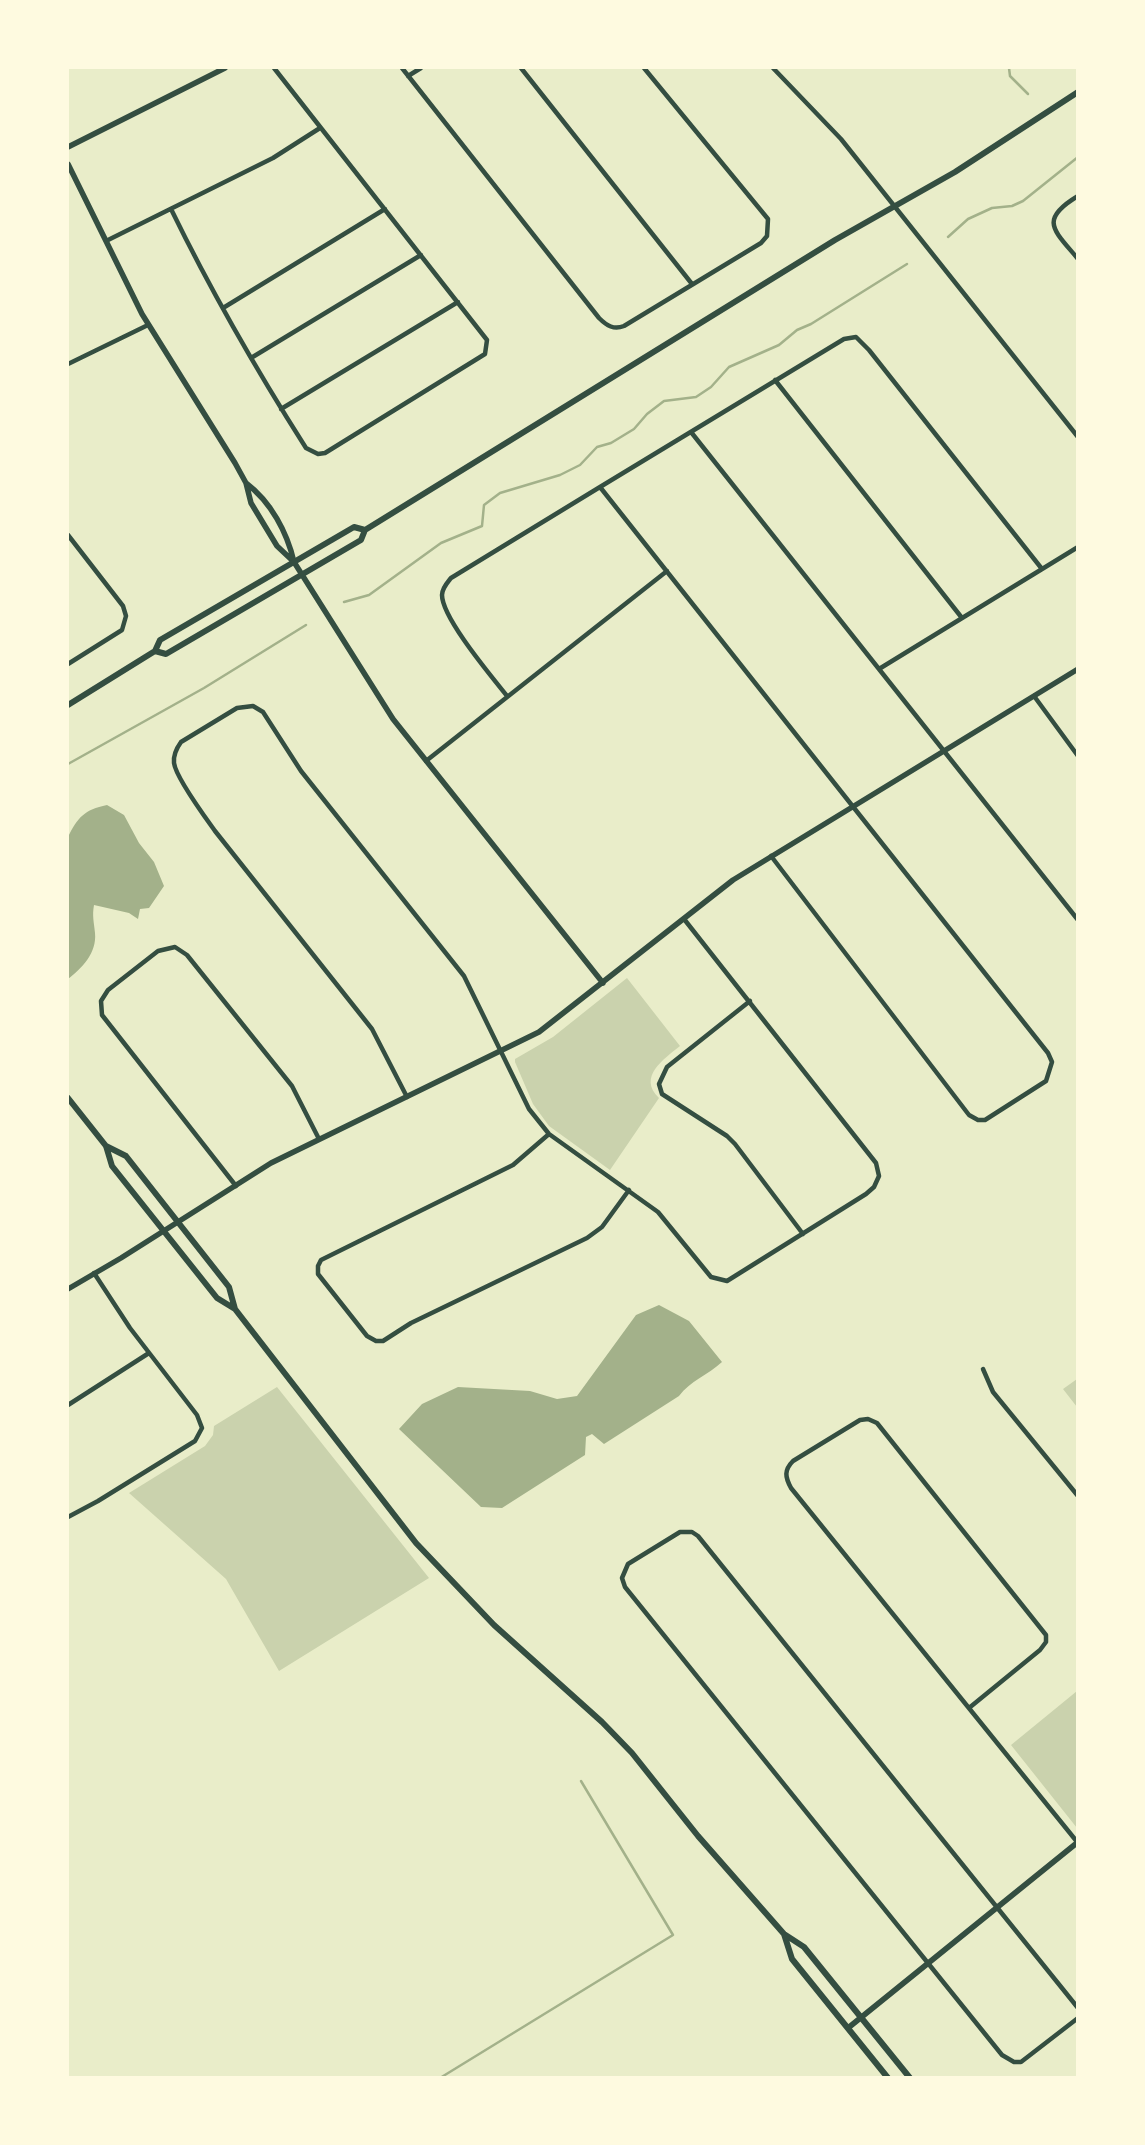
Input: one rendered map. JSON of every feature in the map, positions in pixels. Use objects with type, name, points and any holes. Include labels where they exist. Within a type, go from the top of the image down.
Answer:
[{"type":"main road","points":[[155,651],[166,654],[360,540],[364,530],[826,245],[955,172],[1078,92]]},
{"type":"main road","points":[[68,705],[155,651],[160,640],[354,527],[364,530]]},
{"type":"main road","points":[[68,1098],[106,1146],[112,1166],[217,1298],[235,1309],[416,1543],[494,1625],[602,1722],[632,1753],[698,1836],[784,1934],[804,1947],[910,2078]]},
{"type":"main road","points":[[106,1146],[126,1156],[229,1287],[235,1309]]},
{"type":"main road","points":[[784,1934],[792,1959],[888,2078]]},
{"type":"street","points":[[68,147],[225,68]]},
{"type":"street","points":[[171,209],[222,308],[281,410],[306,448],[318,454],[325,453],[482,358],[488,344],[487,340],[274,68]]},
{"type":"street","points":[[402,68],[606,324],[615,328],[624,326],[761,243],[767,236],[768,219],[644,68]]},
{"type":"street","points":[[408,76],[421,68]]},
{"type":"street","points":[[522,68],[692,284]]},
{"type":"street","points":[[773,68],[841,139],[1078,437]]},
{"type":"street","points":[[106,241],[273,158],[320,128]]},
{"type":"street","points":[[68,164],[148,324],[246,483],[251,504],[273,539],[302,574],[381,703],[603,983]]},
{"type":"street","points":[[1078,196],[1060,206],[1056,211],[1053,222],[1054,230],[1078,259]]},
{"type":"street","points":[[222,308],[385,209]]},
{"type":"street","points":[[251,358],[421,254]]},
{"type":"street","points":[[281,410],[458,302]]},
{"type":"street","points":[[68,364],[148,324]]},
{"type":"street","points":[[507,696],[470,648],[443,604],[442,593],[451,578],[844,339],[854,337],[860,340],[1042,569]]},
{"type":"street","points":[[775,380],[962,618]]},
{"type":"street","points":[[1073,431],[1078,428]]},
{"type":"street","points":[[691,432],[1078,920]]},
{"type":"street","points":[[246,483],[262,495],[288,540],[294,562]]},
{"type":"street","points":[[600,487],[1048,1053],[1052,1062],[1050,1074],[1046,1081],[985,1120],[978,1120],[969,1115],[771,856]]},
{"type":"street","points":[[68,535],[123,606],[126,616],[122,630],[68,664]]},
{"type":"street","points":[[878,669],[1078,547]]},
{"type":"street","points":[[426,761],[666,571]]},
{"type":"street","points":[[68,1289],[164,1232],[271,1163],[501,1052],[554,1021],[733,880],[1078,669]]},
{"type":"street","points":[[1034,696],[1078,756]]},
{"type":"street","points":[[407,1096],[376,1034],[215,831],[175,768],[176,750],[181,742],[237,708],[252,706],[263,712],[302,772],[464,976],[529,1109],[549,1134],[629,1190],[668,1222],[705,1271],[722,1281],[732,1278],[866,1194],[879,1176],[876,1164],[684,919]]},
{"type":"street","points":[[236,1186],[102,1015],[101,1001],[108,990],[163,948],[175,947],[187,955],[292,1086],[319,1139]]},
{"type":"street","points":[[750,1001],[667,1067],[659,1084],[662,1094],[727,1136],[735,1144],[803,1234]]},
{"type":"street","points":[[549,1134],[513,1165],[321,1260],[318,1266],[318,1274],[367,1336],[376,1341],[383,1341],[411,1323],[587,1238],[602,1227],[629,1190]]},
{"type":"street","points":[[68,1517],[107,1496],[200,1436],[202,1428],[200,1420],[148,1353],[94,1273]]},
{"type":"street","points":[[68,1404],[148,1353]]},
{"type":"street","points":[[983,1369],[993,1392],[1078,1496]]},
{"type":"street","points":[[848,2028],[1077,1842],[969,1708],[787,1481],[785,1474],[787,1467],[793,1461],[860,1420],[868,1419],[877,1423],[1046,1634],[1044,1647],[969,1708]]},
{"type":"street","points":[[1078,2008],[698,1536],[692,1532],[680,1532],[628,1564],[622,1578],[625,1587],[1002,2055],[1014,2062],[1021,2062],[1078,2018]]},
{"type":"shaded area","points":[[107,805],[124,815],[139,843],[154,862],[164,886],[149,908],[140,909],[138,919],[129,913],[94,905],[94,947],[83,965],[68,979],[68,837],[75,824],[83,815],[93,809]]},
{"type":"shaded area","points":[[627,978],[680,1046],[655,1069],[651,1083],[653,1090],[659,1098],[610,1170],[549,1126],[533,1104],[515,1059],[553,1037]]},
{"type":"shaded area","points":[[659,1305],[689,1321],[722,1362],[688,1386],[679,1396],[604,1444],[592,1434],[586,1437],[585,1455],[502,1508],[481,1507],[399,1429],[422,1404],[458,1387],[530,1391],[557,1399],[577,1396],[636,1315]]},
{"type":"shaded area","points":[[1077,1379],[1077,1407],[1063,1389]]},
{"type":"shaded area","points":[[277,1387],[429,1578],[279,1671],[226,1579],[129,1493],[205,1446],[213,1435],[214,1426]]},
{"type":"shaded area","points":[[1077,1691],[1077,1828],[1011,1745]]},
{"type":"waterway","points":[[1009,68],[1010,76],[1028,94]]},
{"type":"waterway","points":[[948,237],[968,219],[992,208],[1012,206],[1023,201],[1078,157]]},
{"type":"waterway","points":[[344,602],[369,595],[441,543],[482,526],[484,505],[500,493],[560,475],[580,465],[597,447],[611,443],[634,429],[647,414],[664,401],[696,397],[711,387],[729,367],[779,345],[797,330],[811,324],[907,264]]},
{"type":"waterway","points":[[68,764],[204,688],[306,625]]},
{"type":"waterway","points":[[440,2078],[673,1935],[581,1781]]}]
